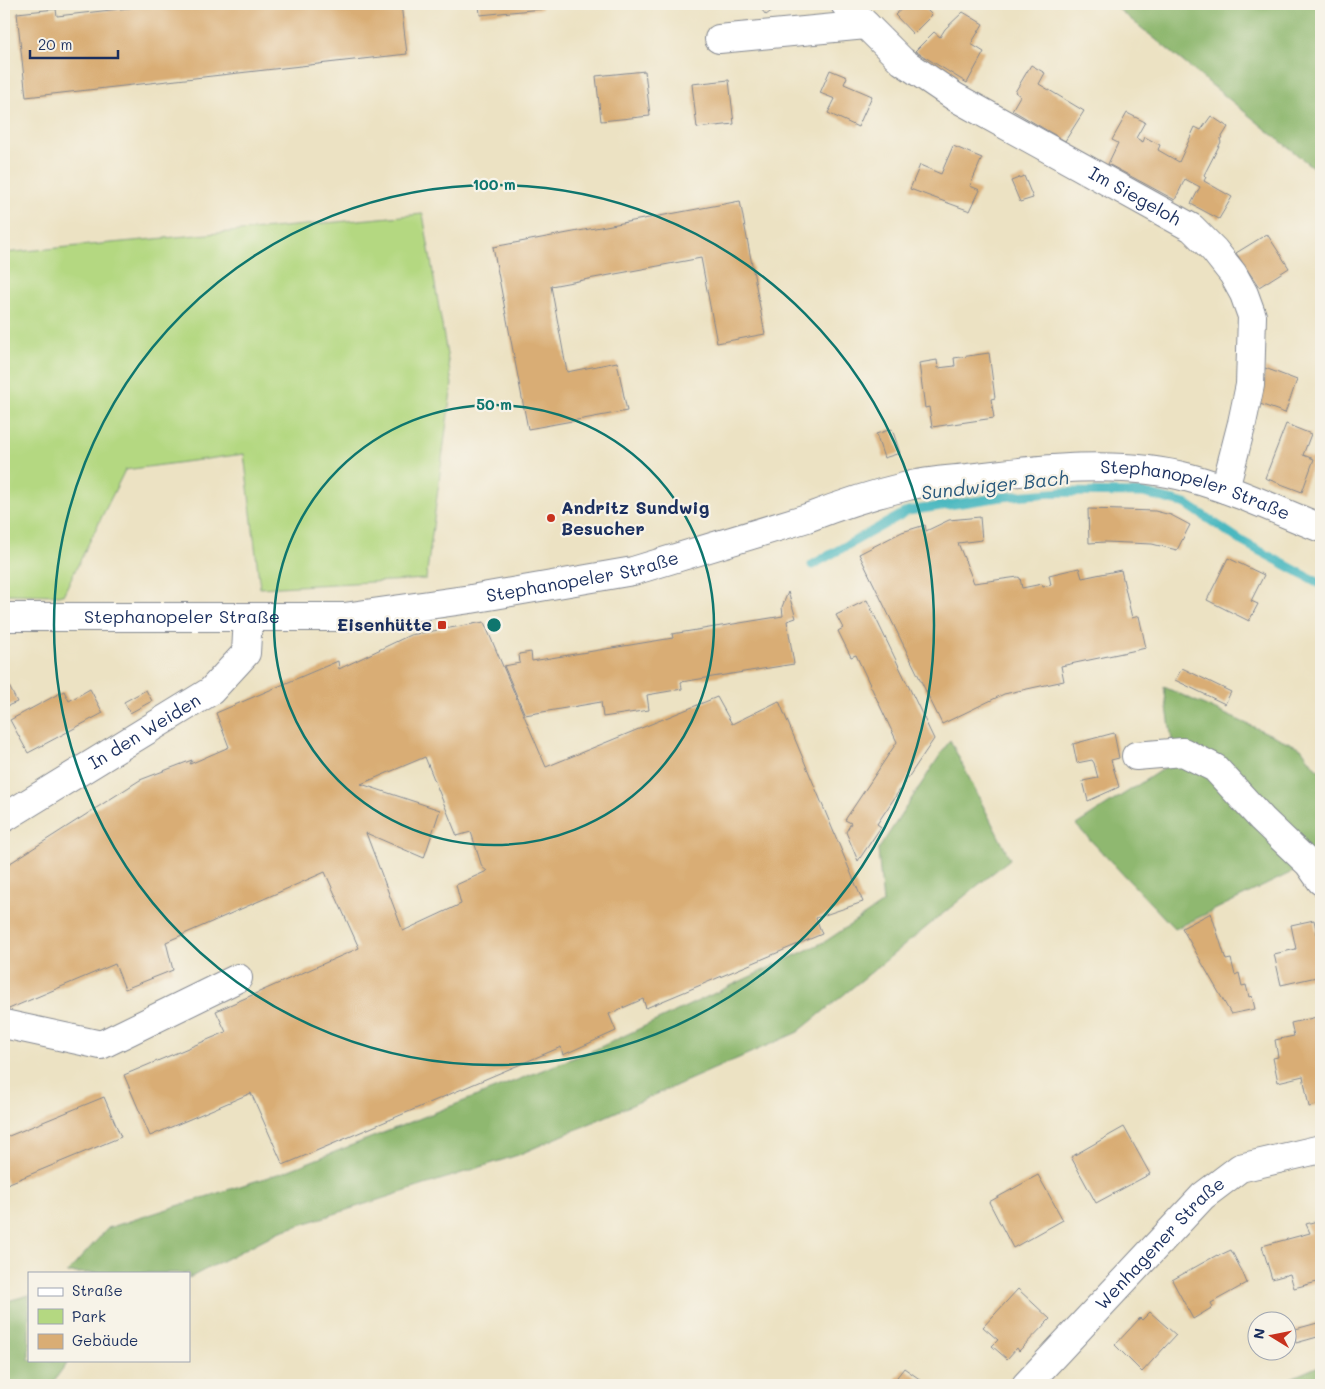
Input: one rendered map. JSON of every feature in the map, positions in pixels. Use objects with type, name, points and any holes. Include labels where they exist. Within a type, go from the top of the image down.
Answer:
[{"type":"street","name":"Im Siegeloh","points":[[845,4],[902,61],[955,97],[1192,228],[1214,250],[1233,274],[1244,294],[1252,316],[1250,385],[1224,490]]},
{"type":"street","points":[[719,39],[866,25]]},
{"type":"street","name":"Stephanopeler Straße","points":[[4,617],[344,617],[394,611],[633,571],[910,485],[1054,469],[1106,468],[1157,471],[1190,478],[1321,528]]},
{"type":"street","name":"In den Weiden","points":[[4,818],[211,691],[246,652],[248,617]]},
{"type":"street","points":[[1136,756],[1183,752],[1215,768],[1262,819],[1309,864],[1321,881]]},
{"type":"street","points":[[4,1024],[101,1045],[238,978]]},
{"type":"street","name":"Wenhagener Straße","points":[[1026,1385],[1203,1196],[1240,1168],[1321,1149]]},
{"type":"green space","points":[[1112,4],[1321,4],[1321,174]]},
{"type":"green space","points":[[423,214],[452,384],[426,579],[260,588],[244,454],[125,470],[63,595],[4,594],[4,253]]},
{"type":"green space","points":[[1164,687],[1301,748],[1315,767],[1321,771],[1321,902],[1309,864],[1175,929],[1076,825],[1175,761]]},
{"type":"green space","points":[[950,740],[1010,859],[798,1032],[518,1155],[278,1232],[190,1277],[190,1272],[68,1272],[108,1228],[284,1172],[596,1049],[826,941],[883,903],[878,850]]},
{"type":"green space","points":[[28,1295],[28,1362],[68,1362],[51,1385],[4,1385],[4,1302]]},
{"type":"green space","points":[[1321,1365],[1321,1385],[1275,1385]]},
{"type":"building","points":[[165,4],[401,4],[407,54],[26,97],[17,13],[56,9],[57,16]]},
{"type":"building","points":[[479,4],[542,4],[542,9],[480,15]]},
{"type":"building","points":[[757,4],[781,4],[766,15]]},
{"type":"building","points":[[907,4],[921,4],[932,15],[913,34],[895,15]]},
{"type":"building","points":[[963,12],[983,24],[971,44],[984,52],[967,83],[915,51],[934,32],[940,37],[945,29]]},
{"type":"building","points":[[1031,65],[1045,73],[1039,84],[1084,111],[1065,141],[1012,110],[1020,96],[1015,92]]},
{"type":"building","points":[[830,70],[847,77],[844,84],[872,96],[858,127],[828,113],[835,99],[820,93]]},
{"type":"building","points":[[645,71],[650,116],[601,121],[596,76]]},
{"type":"building","points":[[729,80],[734,124],[697,128],[692,84]]},
{"type":"building","points":[[1127,113],[1145,122],[1136,138],[1143,142],[1145,137],[1160,145],[1158,150],[1179,162],[1195,127],[1201,130],[1211,116],[1228,127],[1204,175],[1206,177],[1204,181],[1232,197],[1219,219],[1191,204],[1200,187],[1185,179],[1175,200],[1108,164],[1118,143],[1112,140]]},
{"type":"building","points":[[953,146],[982,158],[970,186],[980,190],[970,211],[910,189],[920,165],[941,174]]},
{"type":"building","points":[[1024,176],[1033,198],[1020,202],[1011,181]]},
{"type":"building","points":[[740,201],[765,334],[717,343],[701,258],[551,286],[567,372],[617,362],[627,411],[528,429],[493,247]]},
{"type":"building","points":[[1267,234],[1289,268],[1259,287],[1236,253]]},
{"type":"building","points":[[989,353],[995,398],[991,399],[994,418],[932,427],[929,407],[925,408],[919,363],[937,360],[938,368],[955,366],[954,358]]},
{"type":"building","points":[[1265,368],[1297,380],[1285,413],[1260,404]]},
{"type":"building","points":[[1286,424],[1311,434],[1303,455],[1314,459],[1302,492],[1265,478]]},
{"type":"building","points":[[892,429],[900,453],[884,458],[876,434]]},
{"type":"building","points":[[1088,509],[1155,511],[1171,515],[1190,525],[1177,550],[1152,544],[1089,543]]},
{"type":"building","points":[[980,517],[982,540],[958,543],[974,583],[1018,577],[1020,578],[1022,588],[1042,584],[1043,587],[1051,585],[1049,575],[1079,568],[1082,578],[1121,570],[1132,618],[1139,616],[1146,648],[1061,666],[1064,681],[1004,694],[942,724],[859,554],[902,532],[925,525],[926,531],[949,520]]},
{"type":"building","points":[[1228,558],[1264,575],[1251,601],[1258,604],[1249,621],[1207,600]]},
{"type":"building","points":[[788,592],[796,618],[787,621],[794,664],[681,682],[682,689],[647,695],[649,710],[603,717],[601,702],[525,715],[504,666],[520,663],[519,654],[531,652],[532,661],[673,638],[672,634],[783,616],[782,607]]},
{"type":"building","points":[[867,600],[934,739],[877,824],[881,827],[858,861],[846,832],[851,823],[845,820],[897,742],[856,655],[851,657],[838,631],[843,628],[836,615]]},
{"type":"building","points":[[484,622],[546,767],[717,697],[732,724],[779,701],[863,902],[816,918],[822,934],[646,1008],[643,999],[609,1014],[616,1031],[563,1055],[561,1047],[283,1165],[251,1093],[150,1136],[124,1075],[226,1032],[216,1011],[359,948],[325,872],[166,942],[173,970],[125,989],[115,964],[4,1011],[4,867],[140,780],[192,760],[190,764],[229,747],[216,713],[338,661],[339,669],[410,635]],"holes":[[[425,757],[457,836],[471,832],[482,867],[487,871],[456,885],[461,904],[403,931],[366,833],[424,858],[440,810],[361,784]]]},
{"type":"building","points":[[1182,668],[1231,692],[1225,704],[1175,680]]},
{"type":"building","points":[[6,680],[17,702],[5,707],[4,681]]},
{"type":"building","points":[[90,689],[103,713],[28,753],[10,720],[64,691],[69,701]]},
{"type":"building","points":[[146,690],[152,701],[130,713],[124,702]]},
{"type":"building","points":[[1114,733],[1119,758],[1111,760],[1119,787],[1088,801],[1083,781],[1098,778],[1092,760],[1077,763],[1073,744]]},
{"type":"building","points":[[1211,913],[1226,960],[1231,959],[1235,975],[1239,973],[1242,986],[1246,985],[1249,997],[1252,996],[1255,1009],[1231,1014],[1182,928]]},
{"type":"building","points":[[1314,920],[1321,949],[1321,976],[1281,985],[1274,954],[1296,949],[1291,925]]},
{"type":"building","points":[[1321,1016],[1321,1104],[1309,1107],[1303,1076],[1278,1082],[1273,1058],[1278,1057],[1275,1040],[1294,1036],[1291,1023]]},
{"type":"building","points":[[104,1097],[121,1137],[7,1184],[4,1176],[4,1138]]},
{"type":"building","points":[[1124,1127],[1150,1174],[1096,1203],[1071,1157]]},
{"type":"building","points":[[1038,1175],[1063,1220],[1013,1248],[989,1202]]},
{"type":"building","points":[[1321,1220],[1321,1264],[1318,1265],[1321,1281],[1294,1288],[1290,1274],[1272,1279],[1262,1246],[1310,1233],[1306,1224]]},
{"type":"building","points":[[1231,1250],[1247,1283],[1211,1303],[1213,1307],[1193,1319],[1172,1280],[1217,1255]]},
{"type":"building","points":[[1018,1289],[1050,1319],[1019,1351],[1017,1348],[1007,1359],[992,1346],[998,1340],[983,1327]]},
{"type":"building","points":[[1150,1312],[1176,1335],[1142,1372],[1115,1345],[1140,1318],[1142,1320]]},
{"type":"building","points":[[1321,1322],[1321,1336],[1298,1342],[1298,1328]]},
{"type":"building","points":[[904,1368],[928,1385],[891,1385]]},
{"type":"building","points":[[886,1381],[891,1385],[882,1385]]},
{"type":"waterway","name":"Sundwiger Bach","points":[[812,565],[908,511],[1002,497],[1064,492],[1143,493],[1186,504],[1243,542],[1321,584]]},
{"type":"place","name":"Andritz Sundwig Besucher","points":[[551,518]]},
{"type":"place","name":"Eisenhütte","points":[[442,625]]}]
